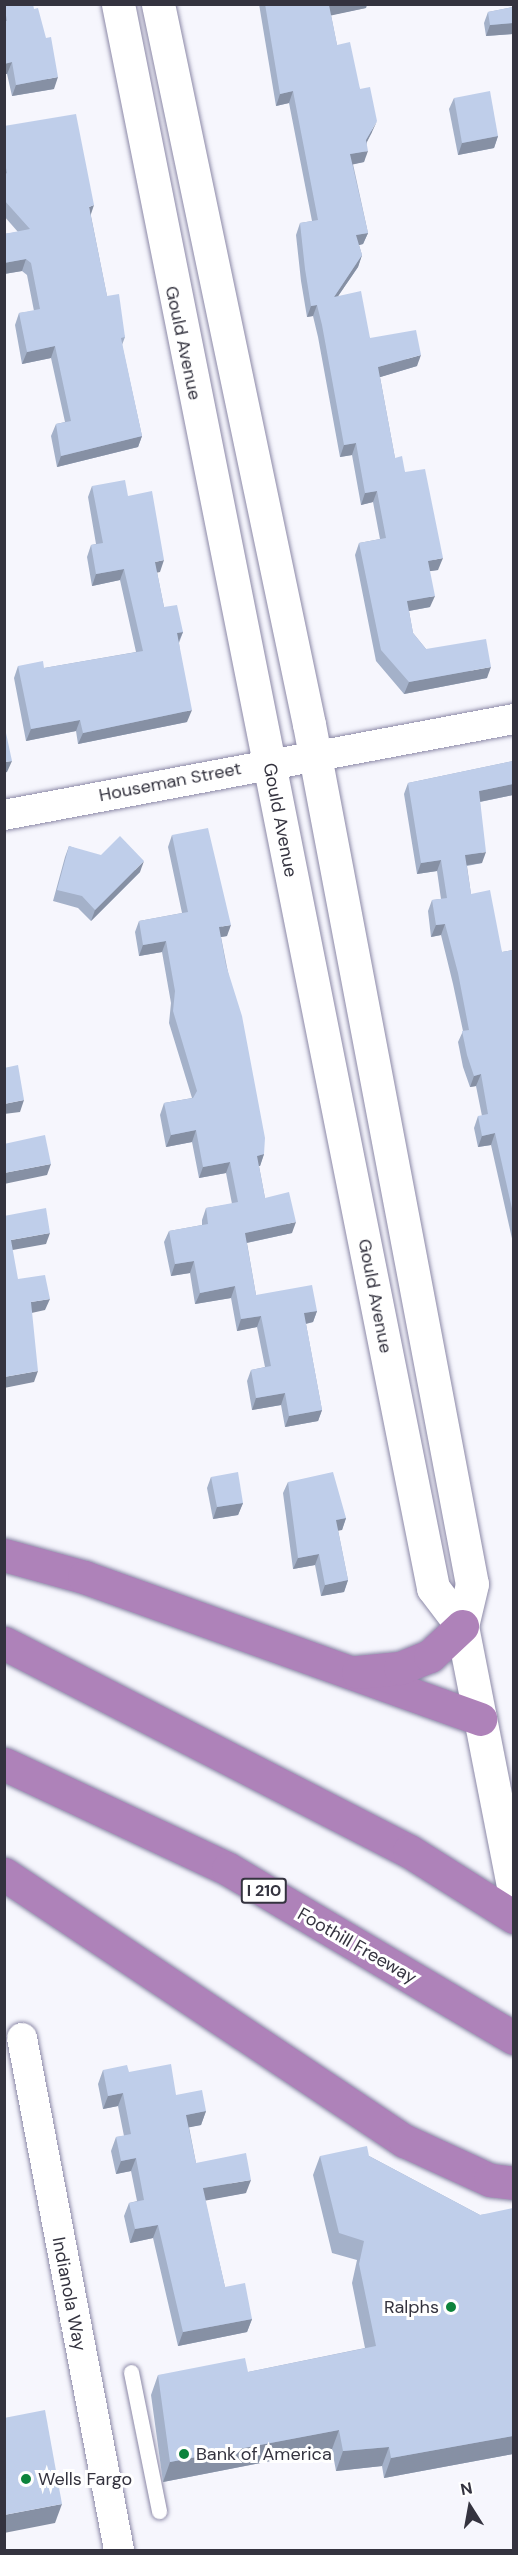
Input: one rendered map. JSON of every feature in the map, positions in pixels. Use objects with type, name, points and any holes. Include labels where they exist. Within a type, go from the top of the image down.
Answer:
[{"type":"highway","points":[[4,1555],[84,1577],[480,1719]]},
{"type":"highway","points":[[347,1672],[400,1668],[430,1656],[462,1626]]},
{"type":"highway","points":[[4,1643],[409,1851],[513,1917]]},
{"type":"highway","name":"Foothill Freeway","points":[[4,1764],[228,1869],[513,2038]]},
{"type":"highway","points":[[4,1874],[405,2141],[490,2180],[513,2183]]},
{"type":"street","name":"Gould Avenue","points":[[118,4],[433,1588],[462,1626]]},
{"type":"street","name":"Gould Avenue","points":[[158,4],[315,755],[472,1584],[462,1626],[513,1892]]},
{"type":"street","name":"Houseman Street","points":[[4,815],[269,763],[513,719]]},
{"type":"street","name":"Indianola Way","points":[[21,2038],[119,2550]]},
{"type":"lane","points":[[131,2372],[159,2511]]},
{"type":"building","points":[[4,4],[33,4],[34,9],[38,8],[46,38],[51,37],[58,77],[16,85],[12,62],[4,64],[4,21],[7,21]]},
{"type":"building","points":[[265,4],[331,4],[329,5],[337,45],[350,42],[360,89],[370,87],[377,121],[366,140],[368,151],[350,154],[368,233],[356,235],[362,255],[334,297],[361,291],[370,338],[416,330],[421,355],[378,367],[395,458],[402,456],[405,472],[425,469],[443,558],[428,561],[435,596],[407,601],[413,633],[426,649],[486,639],[491,667],[409,682],[381,650],[359,543],[386,538],[377,491],[365,493],[356,443],[344,445],[322,325],[317,305],[311,306],[300,223],[318,220],[293,91],[280,94]]},
{"type":"building","points":[[513,7],[513,23],[490,25],[488,12]]},
{"type":"building","points":[[490,91],[498,136],[462,143],[454,98]]},
{"type":"building","points":[[76,114],[94,205],[89,207],[107,296],[119,294],[125,337],[121,338],[142,436],[61,456],[56,424],[71,421],[55,346],[27,352],[19,313],[40,309],[31,263],[26,259],[4,263],[4,234],[30,229],[4,200],[4,175],[7,173],[4,158],[4,126]]},
{"type":"building","points":[[125,480],[128,496],[152,491],[164,560],[155,562],[164,607],[177,605],[183,632],[177,633],[192,710],[83,733],[80,720],[31,729],[18,666],[43,661],[44,668],[143,651],[124,569],[96,574],[91,545],[103,543],[92,486]]},
{"type":"building","points":[[4,733],[6,733],[12,761],[4,762]]},
{"type":"building","points":[[513,761],[513,784],[479,791],[486,852],[465,855],[471,894],[490,890],[502,952],[513,950],[513,1213],[495,1133],[482,1136],[478,1116],[488,1114],[481,1074],[474,1076],[467,1055],[462,1031],[469,1030],[458,973],[445,924],[436,925],[432,900],[447,898],[441,860],[421,863],[408,783]]},
{"type":"building","points":[[208,828],[231,925],[219,927],[226,965],[242,1016],[265,1138],[264,1154],[257,1156],[265,1198],[289,1192],[296,1222],[245,1233],[256,1295],[312,1285],[317,1311],[304,1313],[322,1410],[289,1416],[285,1393],[256,1398],[251,1370],[271,1366],[261,1316],[241,1319],[235,1286],[200,1293],[194,1261],[175,1264],[169,1231],[208,1224],[206,1208],[238,1202],[230,1162],[203,1167],[196,1130],[171,1135],[164,1103],[193,1098],[197,1091],[173,1011],[175,991],[166,941],[143,945],[139,921],[188,912],[172,835]]},
{"type":"building","points":[[120,836],[144,861],[95,910],[82,896],[57,890],[69,846],[101,855]]},
{"type":"building","points":[[18,1065],[24,1100],[4,1104],[4,1068]]},
{"type":"building","points":[[45,1135],[51,1164],[4,1173],[4,1144]]},
{"type":"building","points":[[46,1208],[50,1233],[11,1240],[18,1279],[45,1275],[50,1299],[31,1302],[38,1371],[4,1377],[4,1216]]},
{"type":"building","points":[[238,1472],[243,1503],[217,1507],[211,1477]]},
{"type":"building","points":[[333,1472],[346,1518],[336,1520],[348,1580],[325,1585],[319,1554],[298,1558],[288,1482]]},
{"type":"building","points":[[171,2064],[176,2095],[202,2090],[206,2111],[186,2115],[196,2163],[246,2153],[251,2180],[203,2188],[225,2287],[245,2283],[252,2319],[183,2332],[158,2225],[135,2229],[129,2203],[144,2200],[136,2158],[121,2161],[116,2137],[131,2134],[123,2093],[108,2096],[103,2070],[127,2065],[129,2072]]},
{"type":"building","points":[[367,2146],[369,2156],[480,2215],[513,2208],[513,2436],[391,2458],[389,2447],[343,2451],[339,2430],[170,2462],[158,2375],[245,2358],[248,2372],[376,2346],[359,2264],[364,2241],[339,2233],[320,2156]]},
{"type":"building","name":"Wells Fargo","points":[[45,2410],[62,2504],[4,2515],[4,2418]]},
{"type":"place","name":"Ralphs","points":[[451,2307]]},
{"type":"place","name":"Bank of America","points":[[184,2454]]},
{"type":"place","name":"Wells Fargo","points":[[26,2479]]}]
